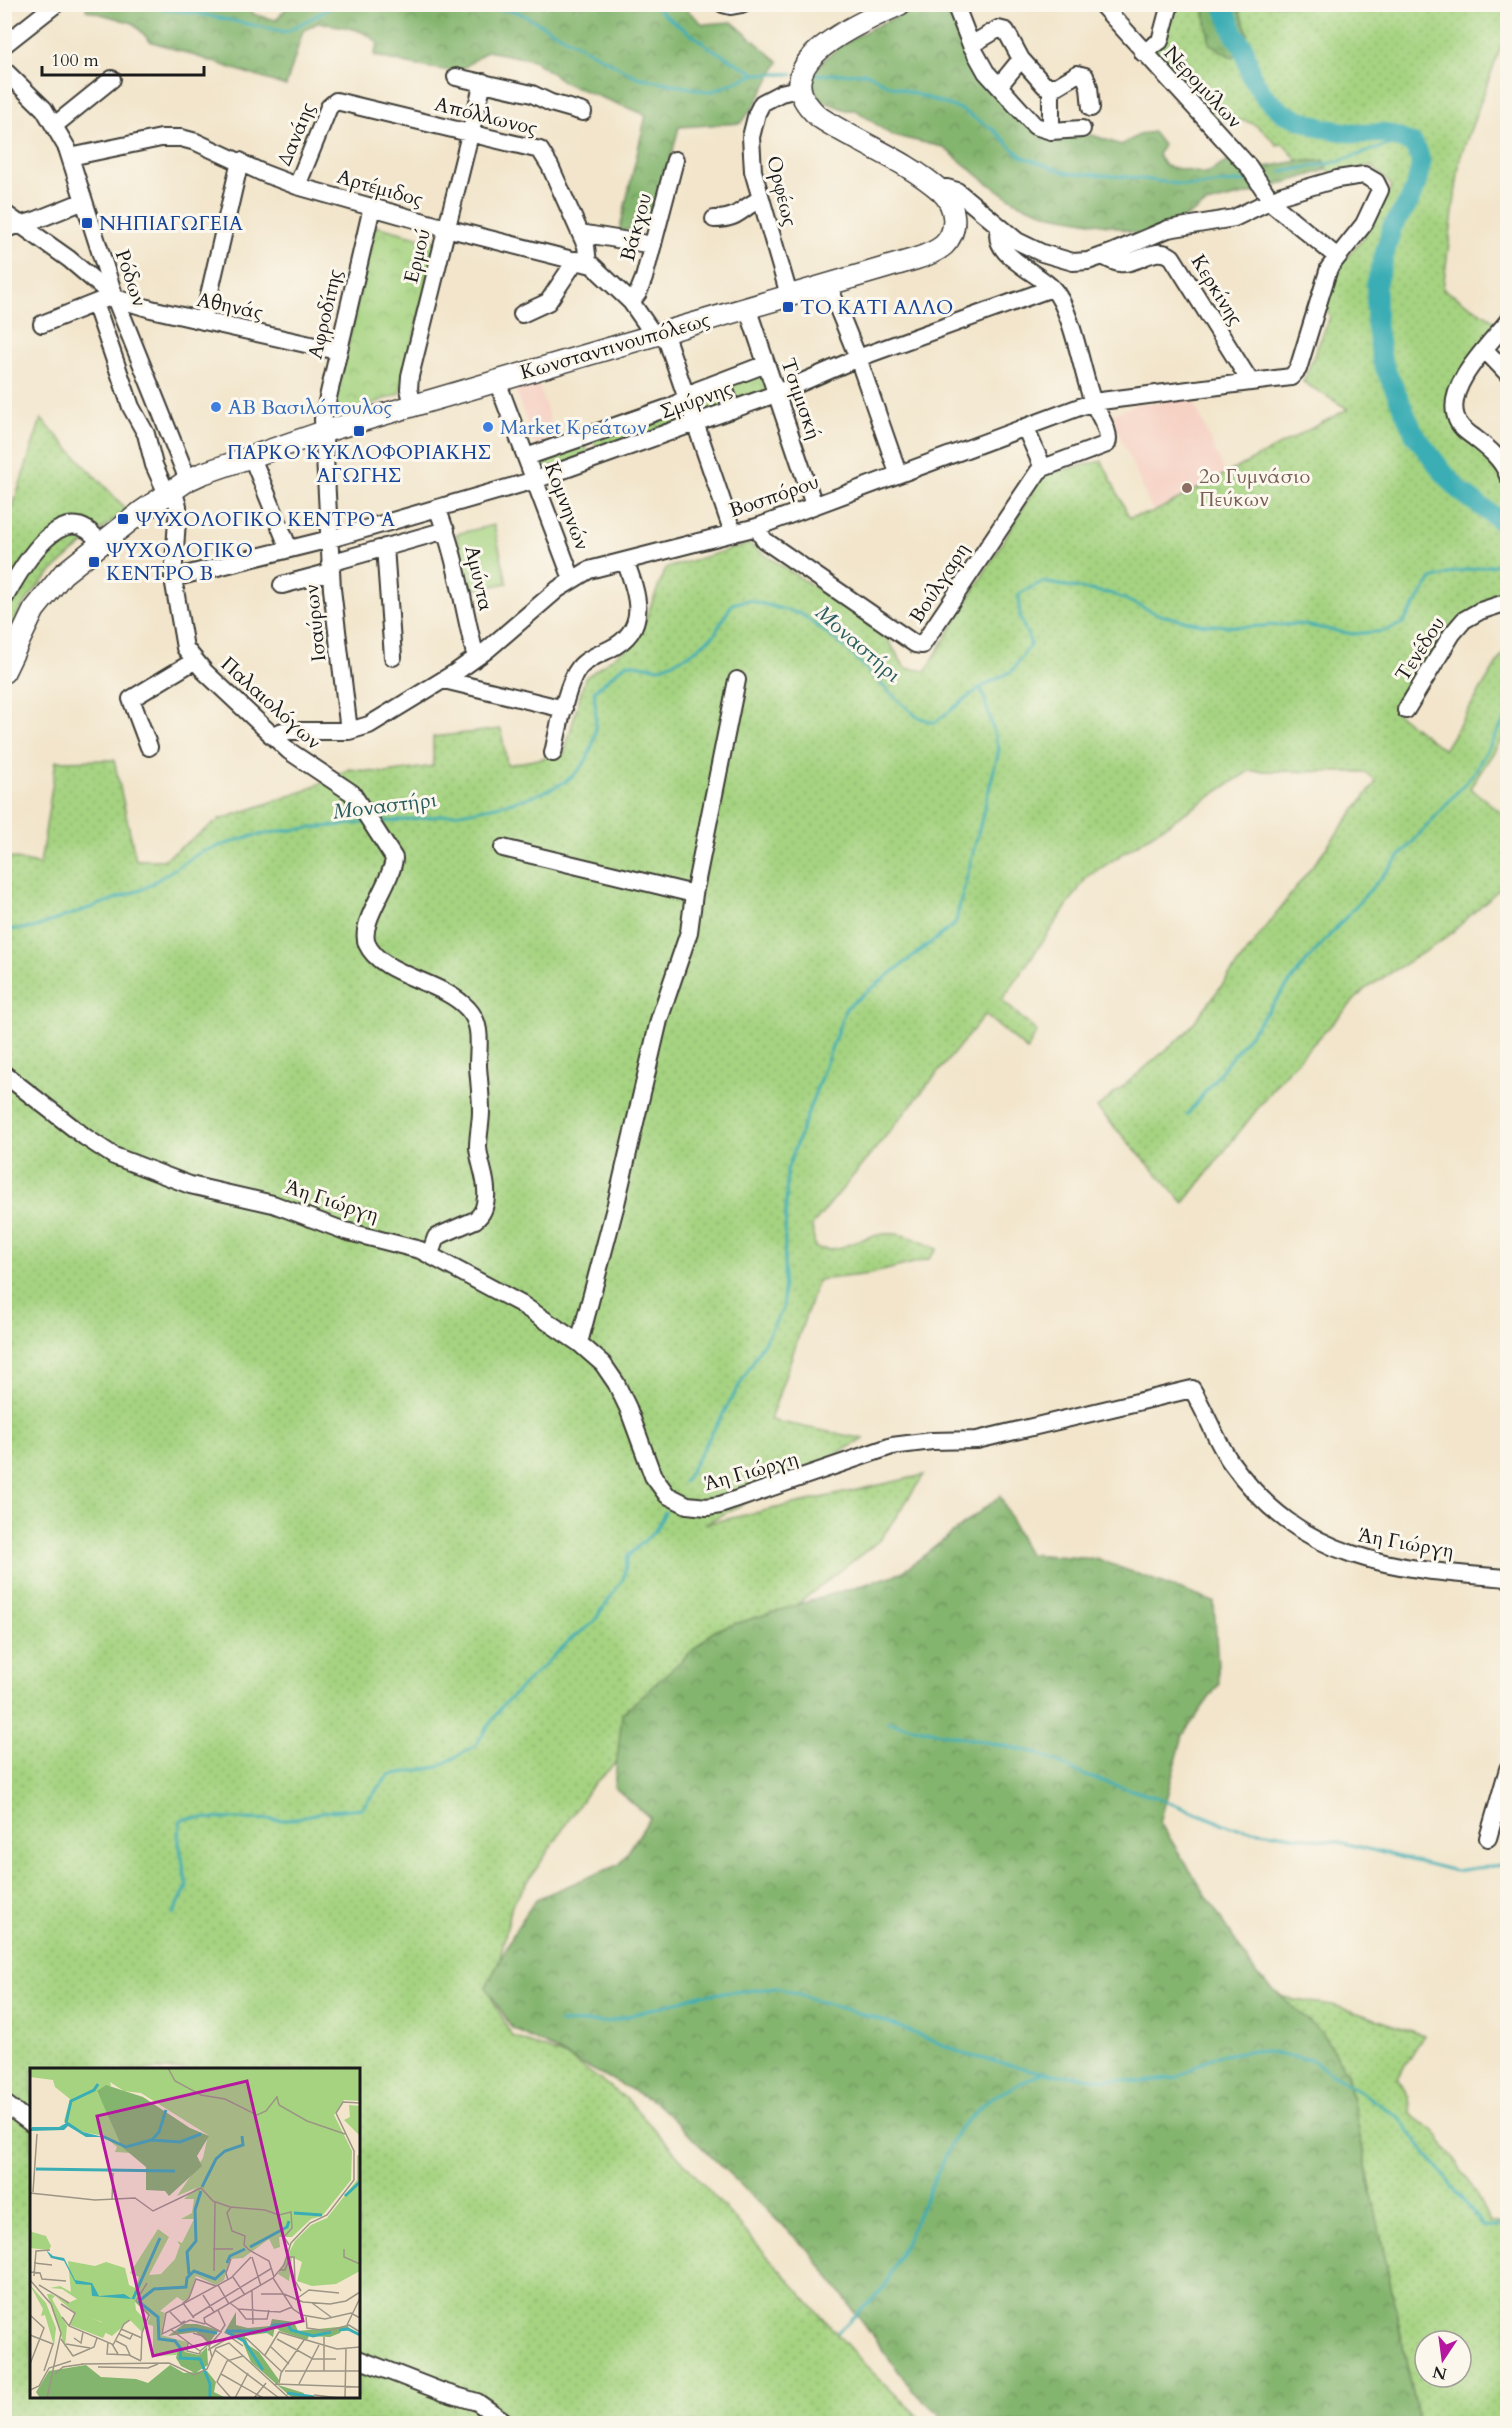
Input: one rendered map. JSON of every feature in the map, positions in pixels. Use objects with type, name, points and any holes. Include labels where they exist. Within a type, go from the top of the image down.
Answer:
[{"type":"main road","points":[[802,79],[813,54],[835,38],[900,4]]},
{"type":"main road","name":"Κωνσταντινουπόλεως","points":[[4,672],[24,627],[39,602],[63,574],[100,543],[176,488],[251,455],[323,432],[915,260],[944,244],[951,235],[954,217],[950,203],[938,189],[819,117],[808,106],[802,79]]},
{"type":"street","points":[[4,45],[56,4]]},
{"type":"street","points":[[723,4],[742,4]]},
{"type":"street","points":[[955,4],[971,45],[986,72],[1035,126],[1051,131],[1082,129]]},
{"type":"street","name":"Νερομύλων","points":[[1101,4],[1143,53],[1249,167],[1270,200],[1283,214],[1336,256]]},
{"type":"street","points":[[1143,53],[1160,41],[1170,4]]},
{"type":"street","points":[[971,45],[998,29],[1008,32],[1021,59],[1043,84],[1051,87],[1057,86],[1074,75],[1085,76],[1088,80],[1091,108]]},
{"type":"street","points":[[999,86],[1021,59]]},
{"type":"street","name":"Ρόδων","points":[[4,70],[37,100],[55,125],[70,157],[176,488]]},
{"type":"street","points":[[456,77],[532,94],[551,104],[583,112]]},
{"type":"street","points":[[55,125],[112,79]]},
{"type":"street","name":"Ορφέως","points":[[789,295],[753,171],[751,131],[762,103],[802,79]]},
{"type":"street","name":"Ερμού","points":[[413,405],[410,376],[483,82]]},
{"type":"street","points":[[1051,87],[1051,131]]},
{"type":"street","name":"Απόλλωνος","points":[[336,101],[542,152],[588,250],[582,262]]},
{"type":"street","name":"Δανάης","points":[[297,186],[330,107],[336,101]]},
{"type":"street","name":"Αρτέμιδος","points":[[70,157],[170,138],[196,142],[297,186],[595,267],[659,333],[686,397],[733,533]]},
{"type":"street","name":"Βάκχου","points":[[631,302],[641,288],[675,159]]},
{"type":"street","points":[[203,321],[240,161]]},
{"type":"street","points":[[938,189],[947,188],[957,191],[1000,227],[1029,247],[1061,260],[1078,262],[1102,256],[1168,229],[1237,217],[1270,200],[1317,184],[1353,175],[1364,175],[1373,179],[1380,188],[1376,200],[1364,224],[1336,256]]},
{"type":"street","points":[[714,219],[735,217],[747,206],[761,199]]},
{"type":"street","points":[[11,226],[84,201]]},
{"type":"street","name":"Αφροδίτης","points":[[323,432],[324,409],[372,207]]},
{"type":"street","points":[[4,213],[11,226],[69,259],[115,298]]},
{"type":"street","points":[[1000,227],[998,239],[1006,253],[1053,288],[1066,315],[1093,402],[1108,436],[1107,444],[1043,468],[1025,427]]},
{"type":"street","points":[[580,233],[653,245]]},
{"type":"street","name":"Κερκίνης","points":[[1102,256],[1123,264],[1158,253],[1167,253],[1172,256],[1249,381]]},
{"type":"street","name":"Βοσπόρου","points":[[349,731],[364,727],[444,680],[476,658],[572,579],[596,567],[758,527],[1093,402],[1249,381],[1289,378],[1296,372],[1326,273],[1336,256]]},
{"type":"street","points":[[522,314],[548,302],[582,262]]},
{"type":"street","points":[[828,284],[858,358],[898,473]]},
{"type":"street","name":"Σμύρνης","points":[[173,578],[330,539],[535,480],[732,410],[858,358],[1053,288]]},
{"type":"street","points":[[42,324],[95,303],[115,298]]},
{"type":"street","name":"Αθηνάς","points":[[115,298],[144,307],[338,351]]},
{"type":"street","points":[[95,303],[131,407],[144,430],[154,465],[176,488]]},
{"type":"street","name":"Τσιμισκή","points":[[747,307],[814,505]]},
{"type":"street","points":[[1508,321],[1463,378],[1456,396],[1456,416],[1463,428],[1498,459],[1508,476]]},
{"type":"street","points":[[1485,350],[1508,374]]},
{"type":"street","points":[[526,457],[673,406],[686,397],[766,364]]},
{"type":"street","name":"Κομνηνών","points":[[497,381],[572,579]]},
{"type":"street","points":[[722,381],[732,410]]},
{"type":"street","points":[[633,420],[641,442]]},
{"type":"street","name":"Ισαύρων","points":[[323,432],[331,567],[349,731]]},
{"type":"street","points":[[587,436],[596,459]]},
{"type":"street","points":[[251,455],[289,549]]},
{"type":"street","name":"Βούλγαρη","points":[[758,527],[764,540],[915,644],[922,645],[1001,525],[1043,468]]},
{"type":"street","name":"Παλαιολόγων","points":[[176,488],[178,512],[173,578],[182,640],[194,661],[272,735],[301,761],[349,790],[393,855],[394,864],[367,928],[366,940],[372,952],[392,968],[450,994],[470,1011],[477,1026],[481,1103],[478,1149],[486,1189],[485,1206],[475,1220],[439,1235],[430,1254]]},
{"type":"street","name":"Αμύντα","points":[[437,508],[446,530],[462,590],[476,658]]},
{"type":"street","points":[[4,598],[35,552],[57,529],[83,526],[93,533],[100,543]]},
{"type":"street","points":[[282,585],[385,547],[446,530]]},
{"type":"street","points":[[385,547],[393,657]]},
{"type":"street","points":[[553,753],[573,678],[581,666],[624,642],[632,632],[638,599],[625,561]]},
{"type":"street","name":"Τενέδου","points":[[1406,710],[1452,634],[1464,620],[1480,611],[1508,602]]},
{"type":"street","points":[[149,747],[131,699],[194,661]]},
{"type":"street","points":[[444,680],[564,709]]},
{"type":"street","points":[[579,1343],[616,1204],[659,1020],[689,932],[694,894],[736,680]]},
{"type":"street","points":[[272,735],[283,731],[349,731]]},
{"type":"street","points":[[503,848],[694,894]]},
{"type":"street","name":"Άη Γιώργη","points":[[4,1074],[85,1137],[107,1152],[126,1161],[190,1185],[273,1204],[332,1227],[400,1243],[430,1254],[521,1304],[579,1343],[603,1364],[616,1383],[658,1484],[672,1498],[687,1505],[707,1507],[720,1505],[892,1446],[932,1441],[977,1440],[1192,1389],[1229,1459],[1249,1486],[1287,1521],[1337,1550],[1383,1565],[1440,1573],[1508,1578]]},
{"type":"street","points":[[1488,1838],[1508,1769]]},
{"type":"street","points":[[4,2103],[30,2122]]},
{"type":"street","points":[[360,2360],[443,2392],[477,2402],[508,2424]]},
{"type":"shaded area","points":[[538,383],[556,439],[535,446],[515,389]]},
{"type":"shaded area","name":"2ο Γυμνάσιο Πεύκων","points":[[1190,394],[1264,561],[1175,563],[1111,415],[1140,403],[1164,403],[1167,395]]},
{"type":"green space","points":[[87,4],[251,5],[253,14],[276,20],[290,4],[681,5],[703,24],[732,22],[779,62],[754,106],[741,123],[679,127],[654,223],[619,232],[646,115],[567,84],[533,60],[487,51],[458,72],[415,65],[374,55],[378,44],[366,34],[351,28],[319,22],[303,31],[286,86],[150,41],[133,23],[86,10]]},
{"type":"green space","points":[[923,5],[949,5],[989,90],[997,89],[1043,138],[1092,135],[1121,145],[1141,134],[1153,132],[1163,145],[1158,155],[1165,166],[1206,174],[1231,159],[1255,169],[1298,161],[1325,161],[1326,170],[1253,193],[1206,204],[1175,224],[1141,235],[1113,226],[1051,215],[1020,204],[986,182],[943,147],[891,135],[856,110],[846,110],[820,100],[816,92],[813,78],[819,66],[830,54],[860,34]]},
{"type":"green space","points":[[1175,5],[1203,5],[1210,44],[1248,34],[1237,5],[1507,5],[1507,30],[1460,158],[1443,289],[1497,322],[1451,403],[1499,470],[1507,490],[1507,599],[1480,609],[1395,712],[1444,750],[1507,647],[1507,732],[1470,788],[1507,817],[1507,882],[1446,938],[1365,989],[1282,1077],[1184,1203],[1097,1108],[1185,1034],[1376,782],[1365,772],[1249,771],[1087,877],[1002,1000],[1037,1032],[1027,1050],[985,1015],[812,1226],[815,1248],[833,1249],[870,1237],[894,1234],[909,1237],[937,1249],[929,1259],[870,1274],[818,1280],[770,1420],[864,1439],[705,1524],[924,1475],[881,1539],[709,1673],[590,1788],[512,1905],[491,1997],[512,2036],[571,2059],[628,2100],[864,2364],[925,2423],[5,2423],[4,856],[40,865],[56,761],[114,760],[136,860],[163,860],[219,820],[307,790],[349,769],[386,773],[433,766],[433,737],[501,729],[507,765],[564,754],[585,678],[637,640],[666,568],[749,544],[884,633],[905,668],[926,671],[1043,474],[1102,461],[1129,517],[1152,513],[1348,409],[1303,382],[1330,317],[1326,307],[1334,272],[1362,240],[1392,186],[1372,166],[1329,173],[1325,161],[1298,161],[1283,144],[1277,145],[1262,130],[1250,123],[1215,120],[1153,53]]},
{"type":"green space","points":[[1203,5],[1237,5],[1248,34],[1233,58],[1210,44]]},
{"type":"green space","points":[[375,226],[437,242],[400,394],[340,415],[333,410]]},
{"type":"green space","points":[[762,371],[769,391],[735,404],[728,384]]},
{"type":"green space","points":[[720,387],[727,407],[702,416],[694,397]]},
{"type":"green space","points":[[682,408],[687,421],[644,436],[639,423]]},
{"type":"green space","points":[[41,419],[127,510],[74,552],[41,582],[15,618],[5,639],[5,531]]},
{"type":"green space","points":[[630,426],[635,440],[599,453],[593,439]]},
{"type":"green space","points":[[584,443],[589,456],[541,471],[536,459]]},
{"type":"green space","points":[[494,525],[507,583],[469,591],[456,534]]},
{"type":"green space","points":[[1000,1496],[1028,1554],[1097,1559],[1214,1602],[1219,1684],[1183,1735],[1160,1823],[1257,1975],[1322,2033],[1347,2073],[1419,2423],[949,2423],[913,2391],[812,2254],[655,2102],[512,2028],[486,1987],[516,1929],[536,1899],[620,1864],[650,1818],[614,1787],[622,1714],[715,1630],[901,1573]]},
{"type":"green space","points":[[1274,1994],[1295,2000],[1333,2005],[1424,2035],[1397,2078],[1409,2097],[1411,2114],[1435,2132],[1468,2179],[1490,2222],[1503,2224],[1507,2230],[1507,2423],[1419,2423],[1347,2073]]},
{"type":"waterway","points":[[149,4],[149,7],[195,13],[286,32],[338,4]]},
{"type":"waterway","points":[[469,4],[518,12],[637,77],[710,92],[756,74]]},
{"type":"waterway","points":[[654,4],[663,14],[712,49],[756,74],[793,74]]},
{"type":"waterway","points":[[1223,4],[1234,33],[1244,48],[1251,76],[1264,96],[1283,113],[1322,128],[1358,134],[1386,133],[1413,144],[1418,152],[1421,164],[1417,182],[1409,202],[1392,227],[1376,285],[1376,322],[1382,361],[1414,433],[1442,471],[1461,492],[1508,526]]},
{"type":"waterway","points":[[811,75],[867,73],[886,84],[960,109],[994,130],[1021,156],[1067,173],[1129,177],[1192,186],[1247,181]]},
{"type":"waterway","points":[[1282,172],[1337,162],[1385,146],[1413,144]]},
{"type":"waterway","name":"Μοναστήρι","points":[[379,822],[426,818],[485,808],[541,793],[563,782],[579,770],[590,752],[596,722],[594,691],[627,663],[660,668],[689,655],[714,635],[732,604],[748,600],[801,614],[846,648],[916,716],[934,723],[981,687],[1012,671],[1031,644],[1020,617],[1019,594],[1042,582],[1113,594],[1160,615],[1200,624],[1243,627],[1299,624],[1353,634],[1385,631],[1403,623],[1432,579],[1454,572],[1494,565],[1508,559]]},
{"type":"waterway","points":[[684,1482],[783,1309],[787,1170],[846,1008],[955,924],[999,750],[981,687]]},
{"type":"waterway","points":[[1187,1115],[1305,963],[1474,773],[1508,714]]},
{"type":"waterway","name":"Μοναστήρι","points":[[4,930],[33,928],[143,889],[201,852],[248,837],[281,831],[363,823]]},
{"type":"waterway","points":[[173,1914],[187,1887],[178,1836],[181,1820],[189,1818],[289,1820],[322,1812],[362,1808],[389,1775],[438,1767],[475,1746],[502,1706],[572,1638],[593,1623],[623,1579],[628,1556],[655,1531],[665,1512]]},
{"type":"waterway","points":[[888,1722],[1038,1753],[1086,1776],[1158,1798],[1232,1827],[1344,1843],[1455,1871],[1508,1864]]},
{"type":"waterway","points":[[559,2023],[608,2022],[701,1995],[777,1988],[887,2022],[967,2055],[1049,2074],[1142,2082],[1176,2078],[1212,2057],[1253,2050],[1312,2060],[1397,2116],[1483,2226],[1496,2227],[1508,2223]]},
{"type":"waterway","points":[[838,2332],[884,2288],[957,2131],[989,2099],[1041,2073]]},
{"type":"place","name":"ΝΗΠΙΑΓΩΓΕΙΑ","points":[[87,223]]},
{"type":"place","name":"ΤΟ ΚΑΤΙ ΑΛΛΟ","points":[[788,307]]},
{"type":"place","name":"ΑΒ Βασιλόπουλος","points":[[216,407]]},
{"type":"place","name":"Market Κρεάτων","points":[[488,427]]},
{"type":"place","name":"ΠΑΡΚΟ ΚΥΚΛΟΦΟΡΙΑΚΗΣ ΑΓΩΓΗΣ","points":[[359,431]]},
{"type":"place","name":"2ο Γυμνάσιο Πεύκων","points":[[1187,488]]},
{"type":"place","name":"ΨΥΧΟΛΟΓΙΚΟ ΚΕΝΤΡΟ A","points":[[123,519]]},
{"type":"place","name":"ΨΥΧΟΛΟΓΙΚΟ ΚΕΝΤΡΟ B","points":[[94,562]]}]
